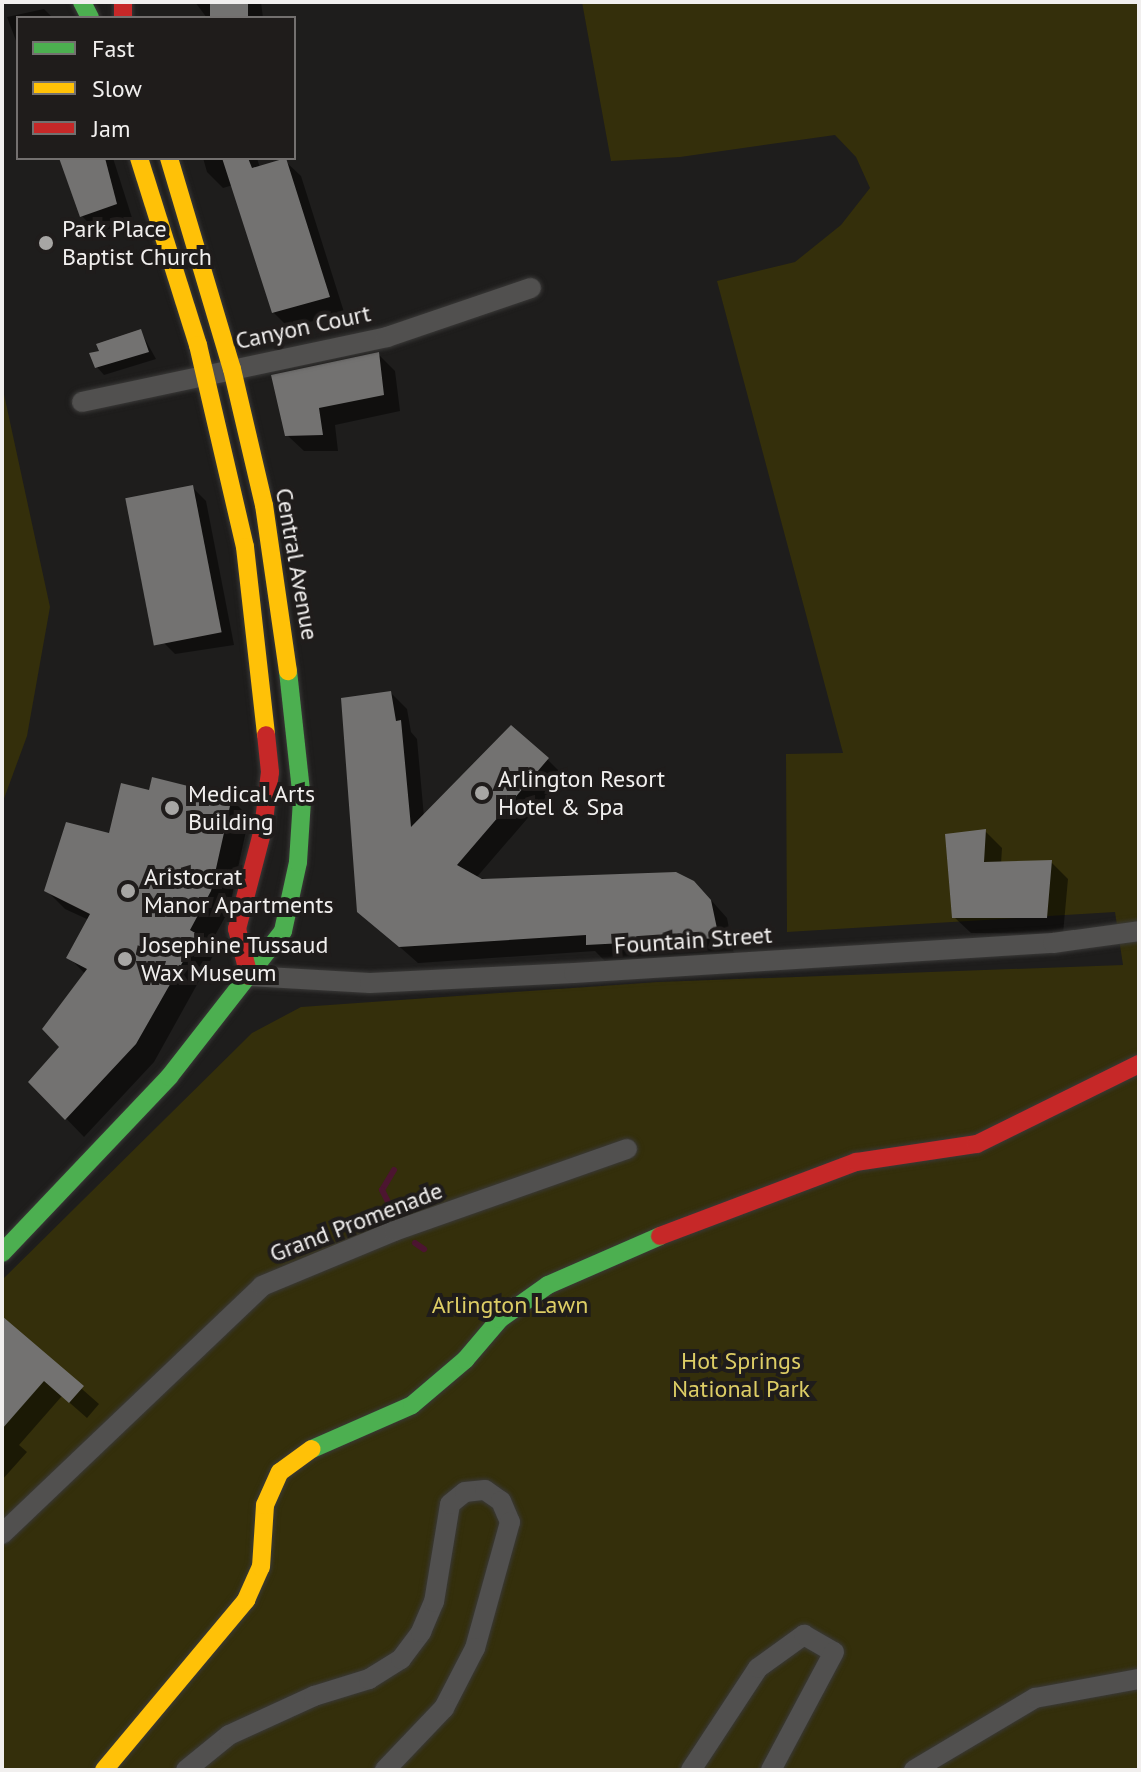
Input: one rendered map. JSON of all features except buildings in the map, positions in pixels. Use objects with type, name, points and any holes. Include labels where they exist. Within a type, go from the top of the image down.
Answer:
[{"type":"main road","name":"Central Avenue","points":[[140,160],[204,375],[245,547],[267,714],[270,772],[263,829],[237,929],[249,976]]},
{"type":"main road","name":"Central Avenue","points":[[2,1253],[169,1077],[249,976],[283,931],[298,862],[302,800],[280,592],[232,369],[170,160]]},
{"type":"main road","points":[[104,1770],[246,1600],[261,1567],[265,1505],[280,1472],[299,1454],[412,1405],[465,1360],[500,1319],[548,1285],[701,1218],[856,1162],[977,1144],[1139,1064]]},
{"type":"street","name":"Canyon Court","points":[[82,402],[387,337],[531,288]]},
{"type":"street","name":"Fountain Street","points":[[249,976],[370,983],[464,979],[1053,943],[1139,931]]},
{"type":"street","name":"Grand Promenade","points":[[2,1534],[262,1286],[394,1231],[627,1149]]},
{"type":"street","points":[[186,1770],[229,1735],[314,1696],[369,1679],[401,1659],[421,1632],[434,1602],[450,1504],[465,1492],[485,1490],[501,1501],[510,1522],[475,1648],[444,1708],[385,1770]]},
{"type":"street","points":[[691,1770],[758,1668],[804,1635],[834,1652],[771,1770]]},
{"type":"street","points":[[914,1770],[1035,1698],[1139,1679]]},
{"type":"green space","name":"Hot Springs National Park","points":[[582,2],[1139,2],[1139,1770],[2,1770],[2,1280],[252,1033],[301,1007],[658,982],[1123,965],[1115,912],[787,932],[786,754],[843,753],[717,281],[795,262],[841,225],[870,188],[856,157],[835,135],[680,157],[611,161]]},
{"type":"green space","points":[[2,385],[50,607],[27,736],[2,804]]},
{"type":"waterway","points":[[394,1170],[382,1190],[394,1214]]},
{"type":"waterway","points":[[415,1243],[424,1249]]},
{"type":"traffic: fast","points":[[82,2],[89,16]]},
{"type":"traffic: fast","points":[[2,1253],[169,1077],[283,931],[298,862],[302,800],[288,671]]},
{"type":"traffic: fast","points":[[312,1449],[412,1405],[465,1360],[500,1319],[548,1285],[660,1236]]},
{"type":"traffic: slow","points":[[140,160],[198,345],[245,547],[266,735]]},
{"type":"traffic: slow","points":[[170,160],[232,369],[264,505],[288,671]]},
{"type":"traffic: slow","points":[[104,1770],[246,1600],[261,1567],[265,1505],[280,1472],[312,1449]]},
{"type":"traffic: jam","points":[[123,2],[123,16]]},
{"type":"traffic: jam","points":[[249,976],[237,929],[263,829],[270,772],[266,735]]},
{"type":"traffic: jam","points":[[660,1236],[856,1162],[977,1144],[1139,1064]]},
{"type":"place","name":"Park Place Baptist Church","points":[[46,243]]},
{"type":"place","name":"Arlington Resort Hotel & Spa","points":[[482,793]]},
{"type":"place","name":"Medical Arts Building","points":[[172,808]]},
{"type":"place","name":"Aristocrat Manor Apartments","points":[[128,891]]},
{"type":"place","name":"Josephine Tussaud Wax Museum","points":[[125,959]]},
{"type":"park label","name":"Arlington Lawn","points":[[510,1305]]}]
